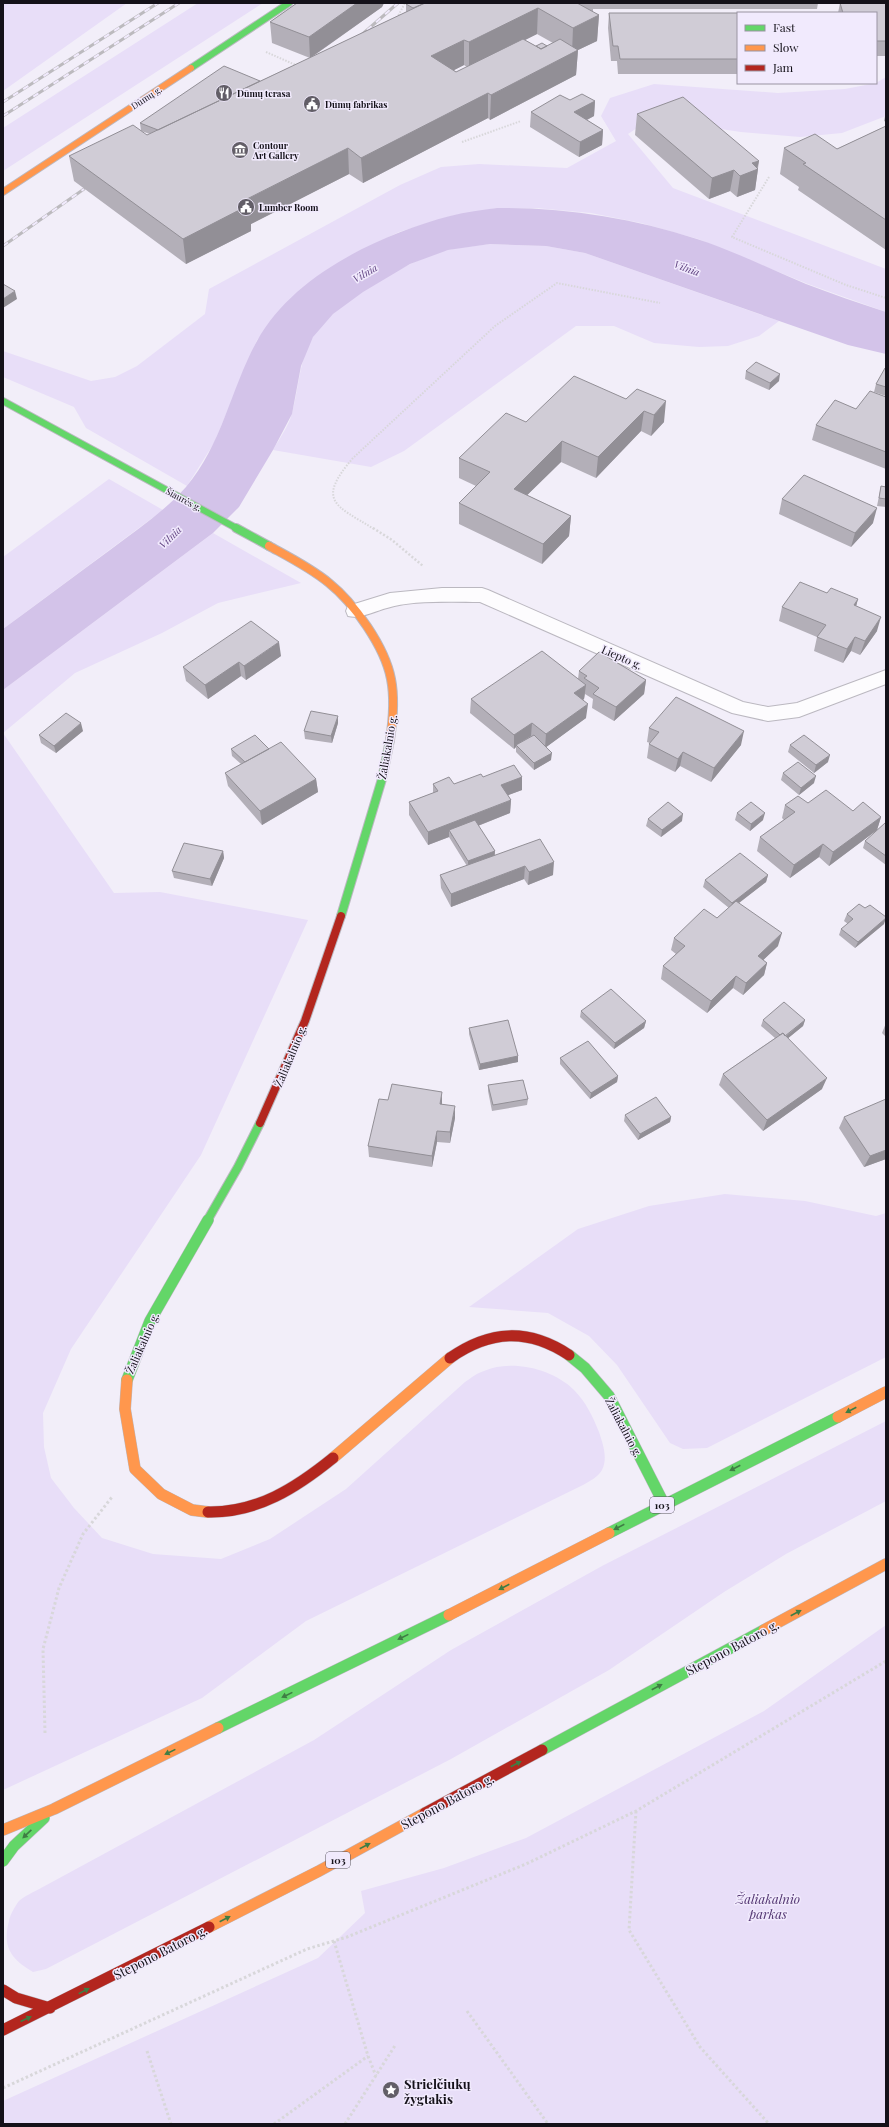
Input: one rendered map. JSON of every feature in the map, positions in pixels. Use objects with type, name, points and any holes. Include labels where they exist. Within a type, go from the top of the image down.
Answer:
[{"type":"main road","name":"Dūmų g.","points":[[3,192],[289,3]]},
{"type":"main road","name":"Šiaurės g.","points":[[3,401],[265,542],[297,561],[330,584],[355,611]]},
{"type":"main road","name":"Žaliakalnio g.","points":[[355,611],[376,643],[391,678],[394,719],[382,779],[323,974],[277,1089],[238,1167],[150,1321],[127,1378],[125,1409],[135,1469],[161,1494],[192,1510],[218,1513],[252,1508],[311,1477],[453,1356],[481,1341],[509,1334],[538,1338],[560,1348],[585,1368],[608,1396],[664,1504]]},
{"type":"main road","name":"103","points":[[3,1830],[54,1809],[438,1620],[886,1392]]},
{"type":"main road","name":"Stepono Batoro g.","points":[[3,2030],[50,2008],[319,1871],[886,1564]]},
{"type":"main road","points":[[3,1861],[14,1846],[54,1809]]},
{"type":"main road","points":[[3,1990],[16,1998],[50,2008]]},
{"type":"street","name":"Liepto g.","points":[[355,611],[390,600],[442,595],[482,595],[739,708],[768,714],[799,710],[886,676]]},
{"type":"path","points":[[397,18],[405,3]]},
{"type":"path","points":[[259,49],[299,66]]},
{"type":"path","points":[[462,142],[521,121]]},
{"type":"path","points":[[769,177],[732,237],[846,284],[886,298]]},
{"type":"path","points":[[442,595],[425,569],[411,554],[392,540],[339,507],[332,496],[333,486],[340,473],[353,458],[495,326],[557,283],[660,304]]},
{"type":"path","points":[[45,1733],[43,1649],[59,1588],[83,1534],[135,1469]]},
{"type":"path","points":[[3,2088],[307,1949],[400,1916],[526,1864],[636,1811],[886,1661]]},
{"type":"path","points":[[636,1811],[629,1930],[700,2047],[769,2124]]},
{"type":"path","points":[[334,1940],[368,2056],[376,2076]]},
{"type":"path","points":[[466,2011],[548,2124]]},
{"type":"path","points":[[345,2124],[396,2044]]},
{"type":"path","points":[[147,2051],[171,2124]]},
{"type":"path","points":[[274,2124],[368,2056]]},
{"type":"green space","points":[[3,3],[127,3],[3,91]]},
{"type":"green space","points":[[198,3],[263,3],[3,171],[3,128]]},
{"type":"green space","points":[[886,77],[886,116],[842,133],[800,137],[741,132],[700,126],[640,126],[628,134],[673,188],[886,269],[886,312],[808,284],[698,239],[641,223],[591,213],[536,208],[497,208],[451,216],[399,232],[359,251],[257,340],[214,443],[187,486],[86,428],[74,407],[3,377],[3,351],[91,381],[115,377],[137,366],[205,314],[209,289],[400,185],[441,167],[479,164],[567,168],[616,141],[601,116],[610,98],[654,84],[778,93],[845,89],[877,84],[877,82]]},
{"type":"green space","points":[[490,244],[546,246],[585,253],[779,321],[759,336],[728,346],[699,347],[654,343],[614,326],[576,326],[404,451],[371,467],[273,450],[291,418],[302,365],[308,346],[323,324],[337,310],[374,284],[432,255],[448,250]]},
{"type":"green space","points":[[109,479],[163,510],[3,629],[3,557]]},
{"type":"green space","points":[[213,533],[301,583],[218,603],[162,633],[75,673],[3,733],[3,690]]},
{"type":"green space","points":[[3,733],[114,893],[160,892],[308,920],[201,1155],[71,1349],[43,1413],[44,1447],[51,1478],[74,1508],[102,1538],[153,1554],[221,1559],[270,1539],[346,1489],[465,1382],[481,1372],[507,1366],[532,1368],[544,1372],[555,1376],[574,1390],[586,1405],[599,1432],[605,1461],[602,1470],[596,1477],[583,1485],[306,1621],[202,1698],[3,1790]]},
{"type":"green space","points":[[725,1194],[805,1201],[876,1216],[886,1213],[886,1357],[707,1448],[683,1449],[670,1443],[617,1365],[589,1336],[548,1313],[469,1307],[578,1229],[649,1206]]},
{"type":"green space","points":[[886,1421],[886,1501],[786,1554],[724,1592],[609,1670],[451,1759],[46,1969],[33,1972],[19,1962],[10,1951],[7,1930],[13,1911],[21,1899],[314,1740],[451,1650],[602,1566]]},
{"type":"green space","name":"Žaliakalnio parkas","points":[[886,1625],[886,2124],[3,2124],[3,2101],[318,1958],[365,1913],[361,1891],[444,1868],[526,1838],[764,1711]]},
{"type":"water","name":"Vilnia","points":[[497,208],[548,209],[598,215],[648,225],[711,244],[806,284],[886,312],[886,354],[848,345],[585,253],[546,246],[490,244],[448,250],[410,264],[363,292],[333,314],[313,337],[301,366],[292,414],[273,450],[239,507],[213,533],[3,690],[3,629],[150,520],[186,487],[209,453],[257,341],[273,317],[293,296],[316,277],[341,260],[368,246],[423,224],[450,216]]},
{"type":"building","points":[[297,3],[357,3],[309,37],[270,22]]},
{"type":"building","points":[[425,3],[413,8],[406,4]]},
{"type":"building","points":[[425,3],[577,3],[599,15],[573,28],[538,8],[469,42],[464,40],[431,56],[456,72],[523,39],[541,49],[560,39],[578,50],[491,95],[488,93],[361,158],[348,148],[243,201],[249,205],[183,239],[69,156],[133,125],[147,135]]},
{"type":"building","points":[[840,3],[886,3],[886,41],[877,41],[877,12],[843,12]]},
{"type":"building","points":[[609,13],[737,13],[737,59],[620,59],[618,46],[613,46]]},
{"type":"building","points":[[542,43],[547,46],[541,49],[536,46]]},
{"type":"building","points":[[224,66],[260,81],[158,130],[140,123]]},
{"type":"building","points":[[582,94],[595,101],[574,112],[603,130],[580,142],[531,112],[560,95],[570,100]]},
{"type":"building","points":[[683,97],[759,161],[752,163],[758,169],[740,176],[734,170],[712,178],[637,114]]},
{"type":"building","points":[[886,126],[886,220],[803,164],[806,163],[784,148],[815,134],[837,149]]},
{"type":"building","points":[[3,284],[15,291],[3,299]]},
{"type":"building","points":[[756,362],[780,374],[770,383],[746,371]]},
{"type":"building","points":[[885,368],[886,369],[886,387],[876,384]]},
{"type":"building","points":[[574,376],[626,399],[637,389],[666,401],[654,415],[644,411],[598,457],[562,441],[514,489],[571,516],[543,544],[459,503],[490,472],[459,458],[506,413],[526,422]]},
{"type":"building","points":[[870,391],[886,397],[886,452],[816,425],[835,400],[856,409]]},
{"type":"building","points":[[804,475],[877,508],[855,533],[782,499]]},
{"type":"building","points":[[881,486],[886,487],[886,499],[879,498]]},
{"type":"building","points":[[800,582],[827,593],[831,588],[858,599],[854,605],[881,617],[865,641],[855,637],[847,649],[817,637],[826,625],[782,607]]},
{"type":"building","points":[[251,621],[279,642],[244,666],[239,662],[205,685],[183,667]]},
{"type":"building","points":[[542,651],[586,685],[574,693],[588,704],[546,734],[532,723],[514,735],[471,699]]},
{"type":"building","points":[[599,652],[646,680],[616,707],[593,694],[599,688],[584,678],[587,676],[579,671]]},
{"type":"building","points":[[676,697],[744,731],[714,768],[683,752],[678,759],[649,744],[659,732],[649,728]]},
{"type":"building","points":[[311,711],[338,716],[331,736],[304,731]]},
{"type":"building","points":[[66,713],[81,723],[54,746],[39,735]]},
{"type":"building","points":[[255,735],[269,749],[245,762],[231,749]]},
{"type":"building","points":[[534,735],[552,753],[534,763],[516,745]]},
{"type":"building","points":[[804,735],[830,755],[816,765],[790,745]]},
{"type":"building","points":[[281,742],[316,779],[260,811],[225,773]]},
{"type":"building","points":[[798,762],[816,776],[801,788],[783,773]]},
{"type":"building","points":[[514,765],[522,777],[501,785],[511,800],[428,832],[409,802],[438,791],[433,784],[449,777],[454,784],[481,774],[483,777]]},
{"type":"building","points":[[826,790],[853,811],[863,802],[881,817],[833,852],[823,844],[794,865],[760,837],[795,812],[785,805],[798,796],[808,803]]},
{"type":"building","points":[[668,802],[683,814],[662,830],[648,819]]},
{"type":"building","points":[[751,802],[765,813],[751,824],[737,813]]},
{"type":"building","points":[[475,820],[495,851],[468,861],[449,830]]},
{"type":"building","points":[[885,823],[886,824],[886,856],[865,841]]},
{"type":"building","points":[[540,839],[554,862],[529,872],[525,866],[451,894],[440,875]]},
{"type":"building","points":[[184,843],[223,851],[210,879],[172,871]]},
{"type":"building","points":[[740,853],[768,875],[732,903],[705,880]]},
{"type":"building","points":[[736,901],[782,933],[758,956],[767,963],[746,983],[736,976],[711,1001],[663,966],[685,946],[674,938],[704,909],[717,918]]},
{"type":"building","points":[[859,904],[865,908],[870,905],[886,918],[858,942],[841,929],[853,919],[847,914]]},
{"type":"building","points":[[611,989],[646,1021],[615,1043],[581,1011]]},
{"type":"building","points":[[784,1002],[805,1020],[785,1036],[783,1033],[780,1035],[763,1020]]},
{"type":"building","points":[[508,1020],[518,1056],[480,1064],[469,1028]]},
{"type":"building","points":[[783,1033],[827,1078],[767,1120],[723,1074]]},
{"type":"building","points":[[588,1041],[618,1076],[591,1093],[560,1058]]},
{"type":"building","points":[[523,1080],[528,1099],[493,1105],[488,1085]]},
{"type":"building","points":[[392,1084],[442,1092],[440,1104],[455,1106],[450,1132],[437,1131],[432,1156],[368,1146],[379,1099],[388,1100]]},
{"type":"building","points":[[656,1097],[671,1117],[640,1134],[625,1115]]},
{"type":"building","points":[[886,1099],[886,1150],[870,1156],[844,1117]]},
{"type":"railway","points":[[3,102],[158,3]]},
{"type":"railway","points":[[3,116],[179,3]]},
{"type":"railway","points":[[358,38],[398,3]]},
{"type":"railway","points":[[3,246],[84,189]]},
{"type":"traffic: fast","points":[[191,68],[289,3]]},
{"type":"traffic: fast","points":[[3,401],[269,546]]},
{"type":"traffic: fast","points":[[341,916],[382,779],[390,740]]},
{"type":"traffic: fast","points":[[127,1380],[150,1321],[238,1167],[260,1123]]},
{"type":"traffic: fast","points":[[569,1355],[585,1368],[609,1396],[664,1504]]},
{"type":"traffic: fast","points":[[609,1533],[838,1417]]},
{"type":"traffic: fast","points":[[218,1728],[449,1615]]},
{"type":"traffic: fast","points":[[542,1750],[764,1630]]},
{"type":"traffic: fast","points":[[3,1861],[14,1846],[44,1818]]},
{"type":"traffic: slow","points":[[3,192],[191,68]]},
{"type":"traffic: slow","points":[[269,546],[300,563],[338,591],[357,614],[375,641],[383,655],[391,679],[393,710],[390,740]]},
{"type":"traffic: slow","points":[[333,1458],[450,1358]]},
{"type":"traffic: slow","points":[[127,1380],[125,1409],[135,1469],[161,1494],[192,1510],[208,1512]]},
{"type":"traffic: slow","points":[[838,1417],[886,1392]]},
{"type":"traffic: slow","points":[[449,1615],[609,1533]]},
{"type":"traffic: slow","points":[[764,1630],[886,1564]]},
{"type":"traffic: slow","points":[[3,1830],[54,1809],[218,1728]]},
{"type":"traffic: slow","points":[[209,1927],[319,1871],[425,1813]]},
{"type":"traffic: jam","points":[[260,1123],[305,1021],[341,916]]},
{"type":"traffic: jam","points":[[450,1358],[463,1348],[478,1342],[494,1337],[510,1336],[525,1336],[541,1340],[556,1346],[569,1355]]},
{"type":"traffic: jam","points":[[208,1512],[241,1510],[275,1497],[306,1479],[333,1458]]},
{"type":"traffic: jam","points":[[425,1813],[542,1750]]},
{"type":"traffic: jam","points":[[3,2030],[209,1927]]},
{"type":"traffic: jam","points":[[3,1990],[16,1998],[50,2008]]},
{"type":"place","name":"Dūmų terasa","points":[[224,93]]},
{"type":"place","name":"Dūmų fabrikas","points":[[312,104]]},
{"type":"place","name":"Contour Art Gallery","points":[[240,150]]},
{"type":"place","name":"Lumber Room","points":[[246,207]]},
{"type":"place","name":"Strielčiukų žygtakis","points":[[391,2090]]}]
